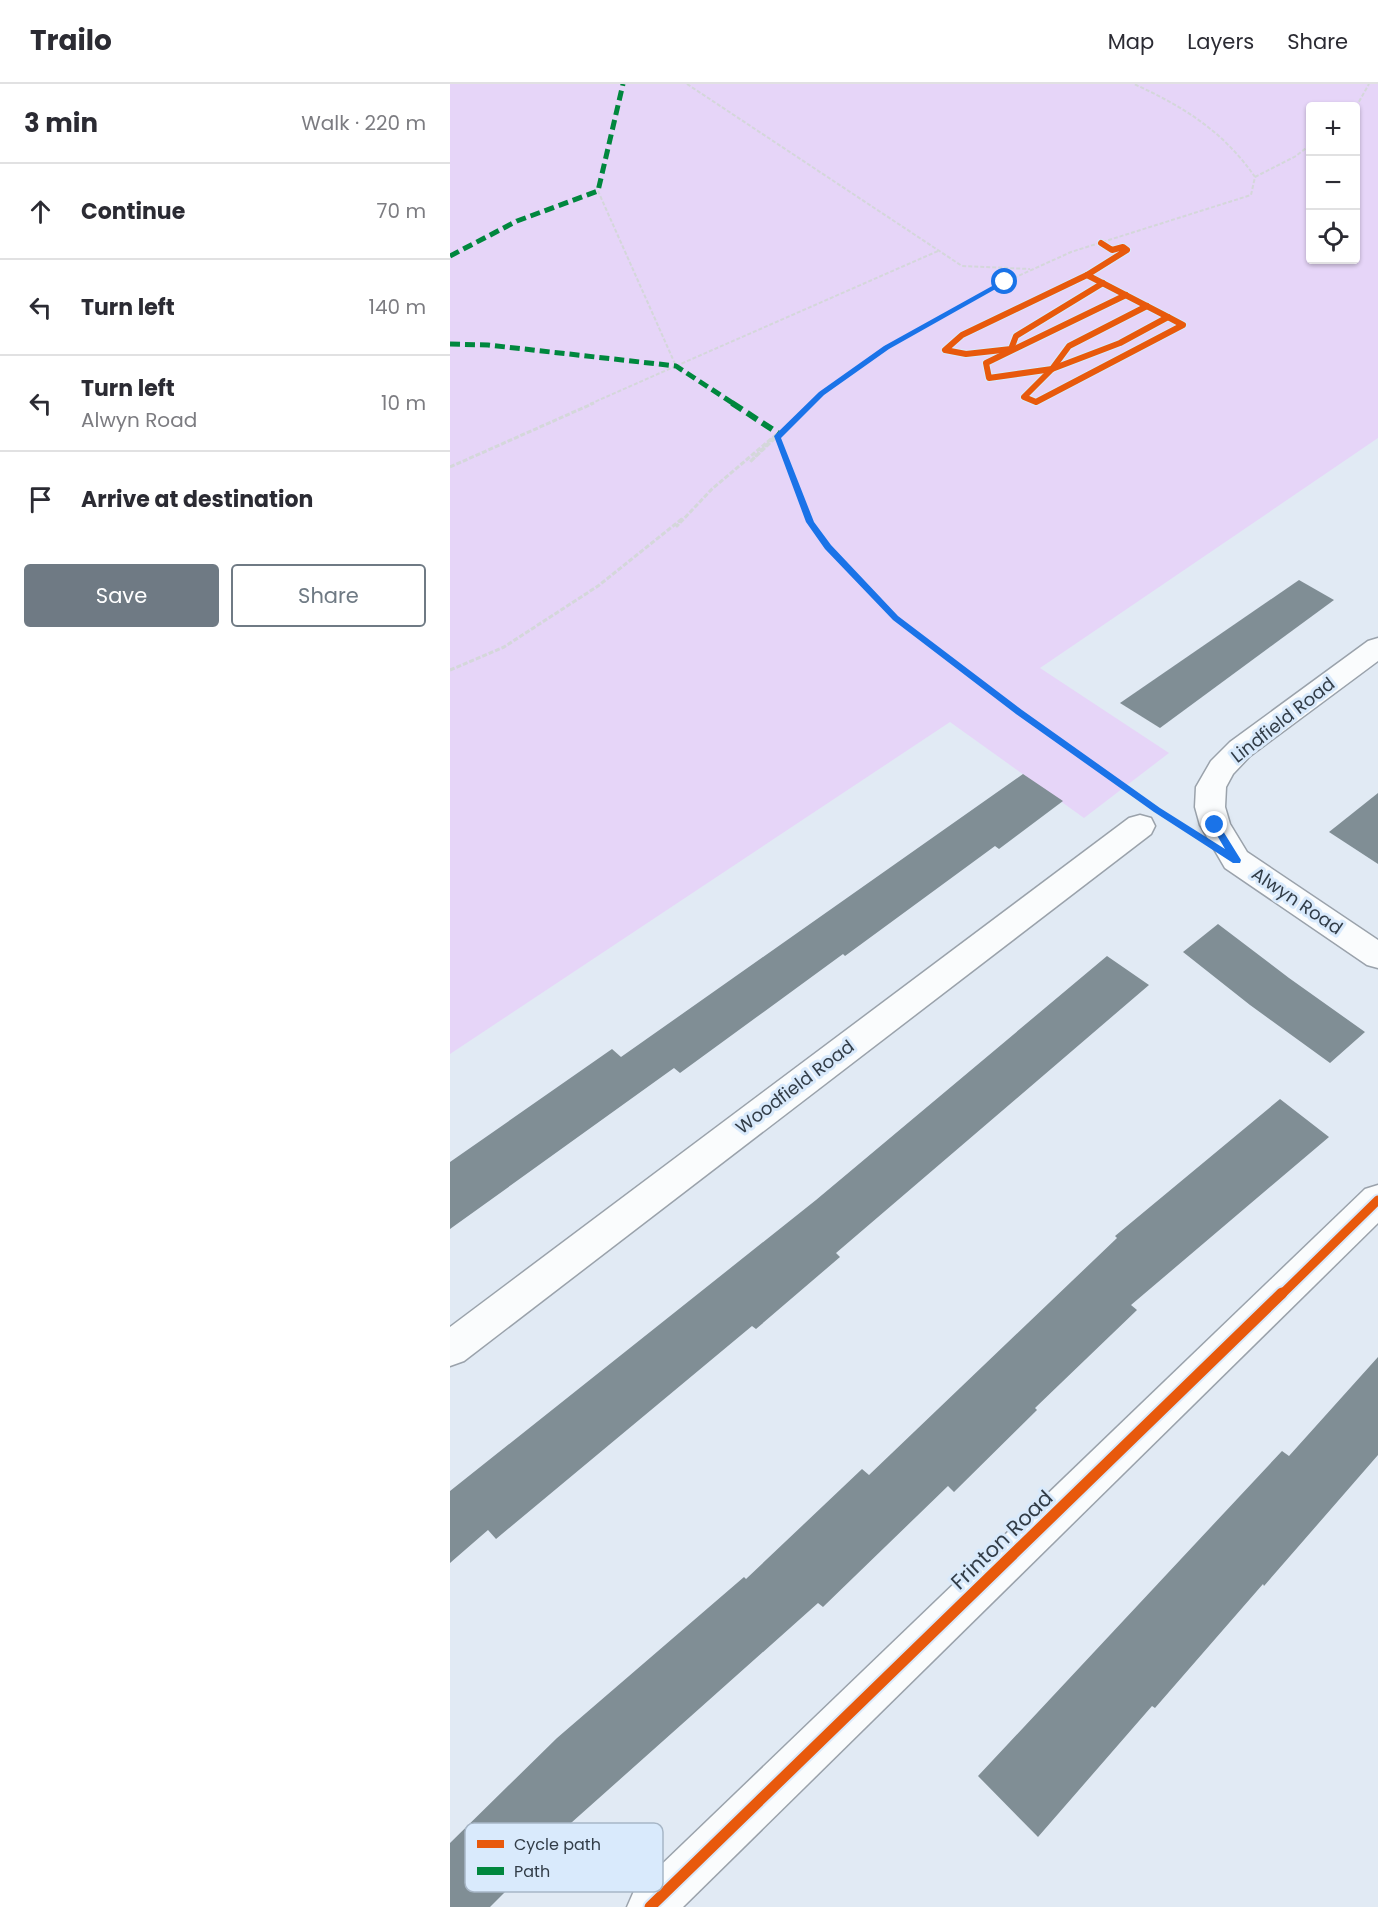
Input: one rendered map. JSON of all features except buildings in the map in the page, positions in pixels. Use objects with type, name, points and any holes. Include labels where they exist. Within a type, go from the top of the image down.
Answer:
[{"type":"street","name":"Lindfield Road","points":[[1210,807],[1210,787],[1221,768],[1240,749],[1378,647]]},
{"type":"street","name":"Alwyn Road","points":[[1210,807],[1215,825],[1236,860],[1378,956]]},
{"type":"street","name":"Woodfield Road","points":[[450,1348],[1139,811]]},
{"type":"street","name":"Frinton Road","points":[[650,1907],[1378,1200]]},
{"type":"path","points":[[687,84],[962,266],[1032,270]]},
{"type":"path","points":[[450,670],[504,647],[598,586],[684,518],[677,526],[712,489],[778,433],[750,462],[822,393],[886,348],[1005,282],[1032,270],[1101,243],[1251,195],[1255,177],[1239,151],[1200,116],[1134,84]]},
{"type":"path","points":[[1359,102],[1369,84]]},
{"type":"path","points":[[1255,177],[1306,149]]},
{"type":"path","points":[[598,191],[676,366]]},
{"type":"path","points":[[1101,243],[1112,250],[1123,247]]},
{"type":"path","points":[[450,467],[939,250]]},
{"type":"path","points":[[777,437],[810,522],[828,547],[896,618],[1019,712],[1139,811]]},
{"type":"shaded area","points":[[450,84],[1378,84],[1378,438],[1040,668],[1169,753],[1084,818],[950,722],[450,1054]]},
{"type":"marked path","points":[[450,256],[517,221],[598,191],[623,84]]},
{"type":"marked path","points":[[450,344],[488,345],[676,366],[778,433]]},
{"type":"cycle path","points":[[1101,243],[1112,250],[1123,247],[1127,250],[1087,275],[1111,288],[1159,312],[1183,325],[1036,402],[1024,397],[1052,369],[1120,343],[1168,317]]},
{"type":"cycle path","points":[[1087,275],[962,335],[945,350],[966,354],[1011,349],[1016,336],[1103,283]]},
{"type":"cycle path","points":[[1126,295],[986,363],[989,378],[1052,369],[1069,346],[1147,306]]},
{"type":"cycle path","points":[[650,1907],[1378,1200]]},
{"type":"route","points":[[1005,282],[886,348],[822,393],[777,437],[810,522],[828,547],[896,618],[1019,712],[1157,810],[1236,860],[1215,825]]}]
